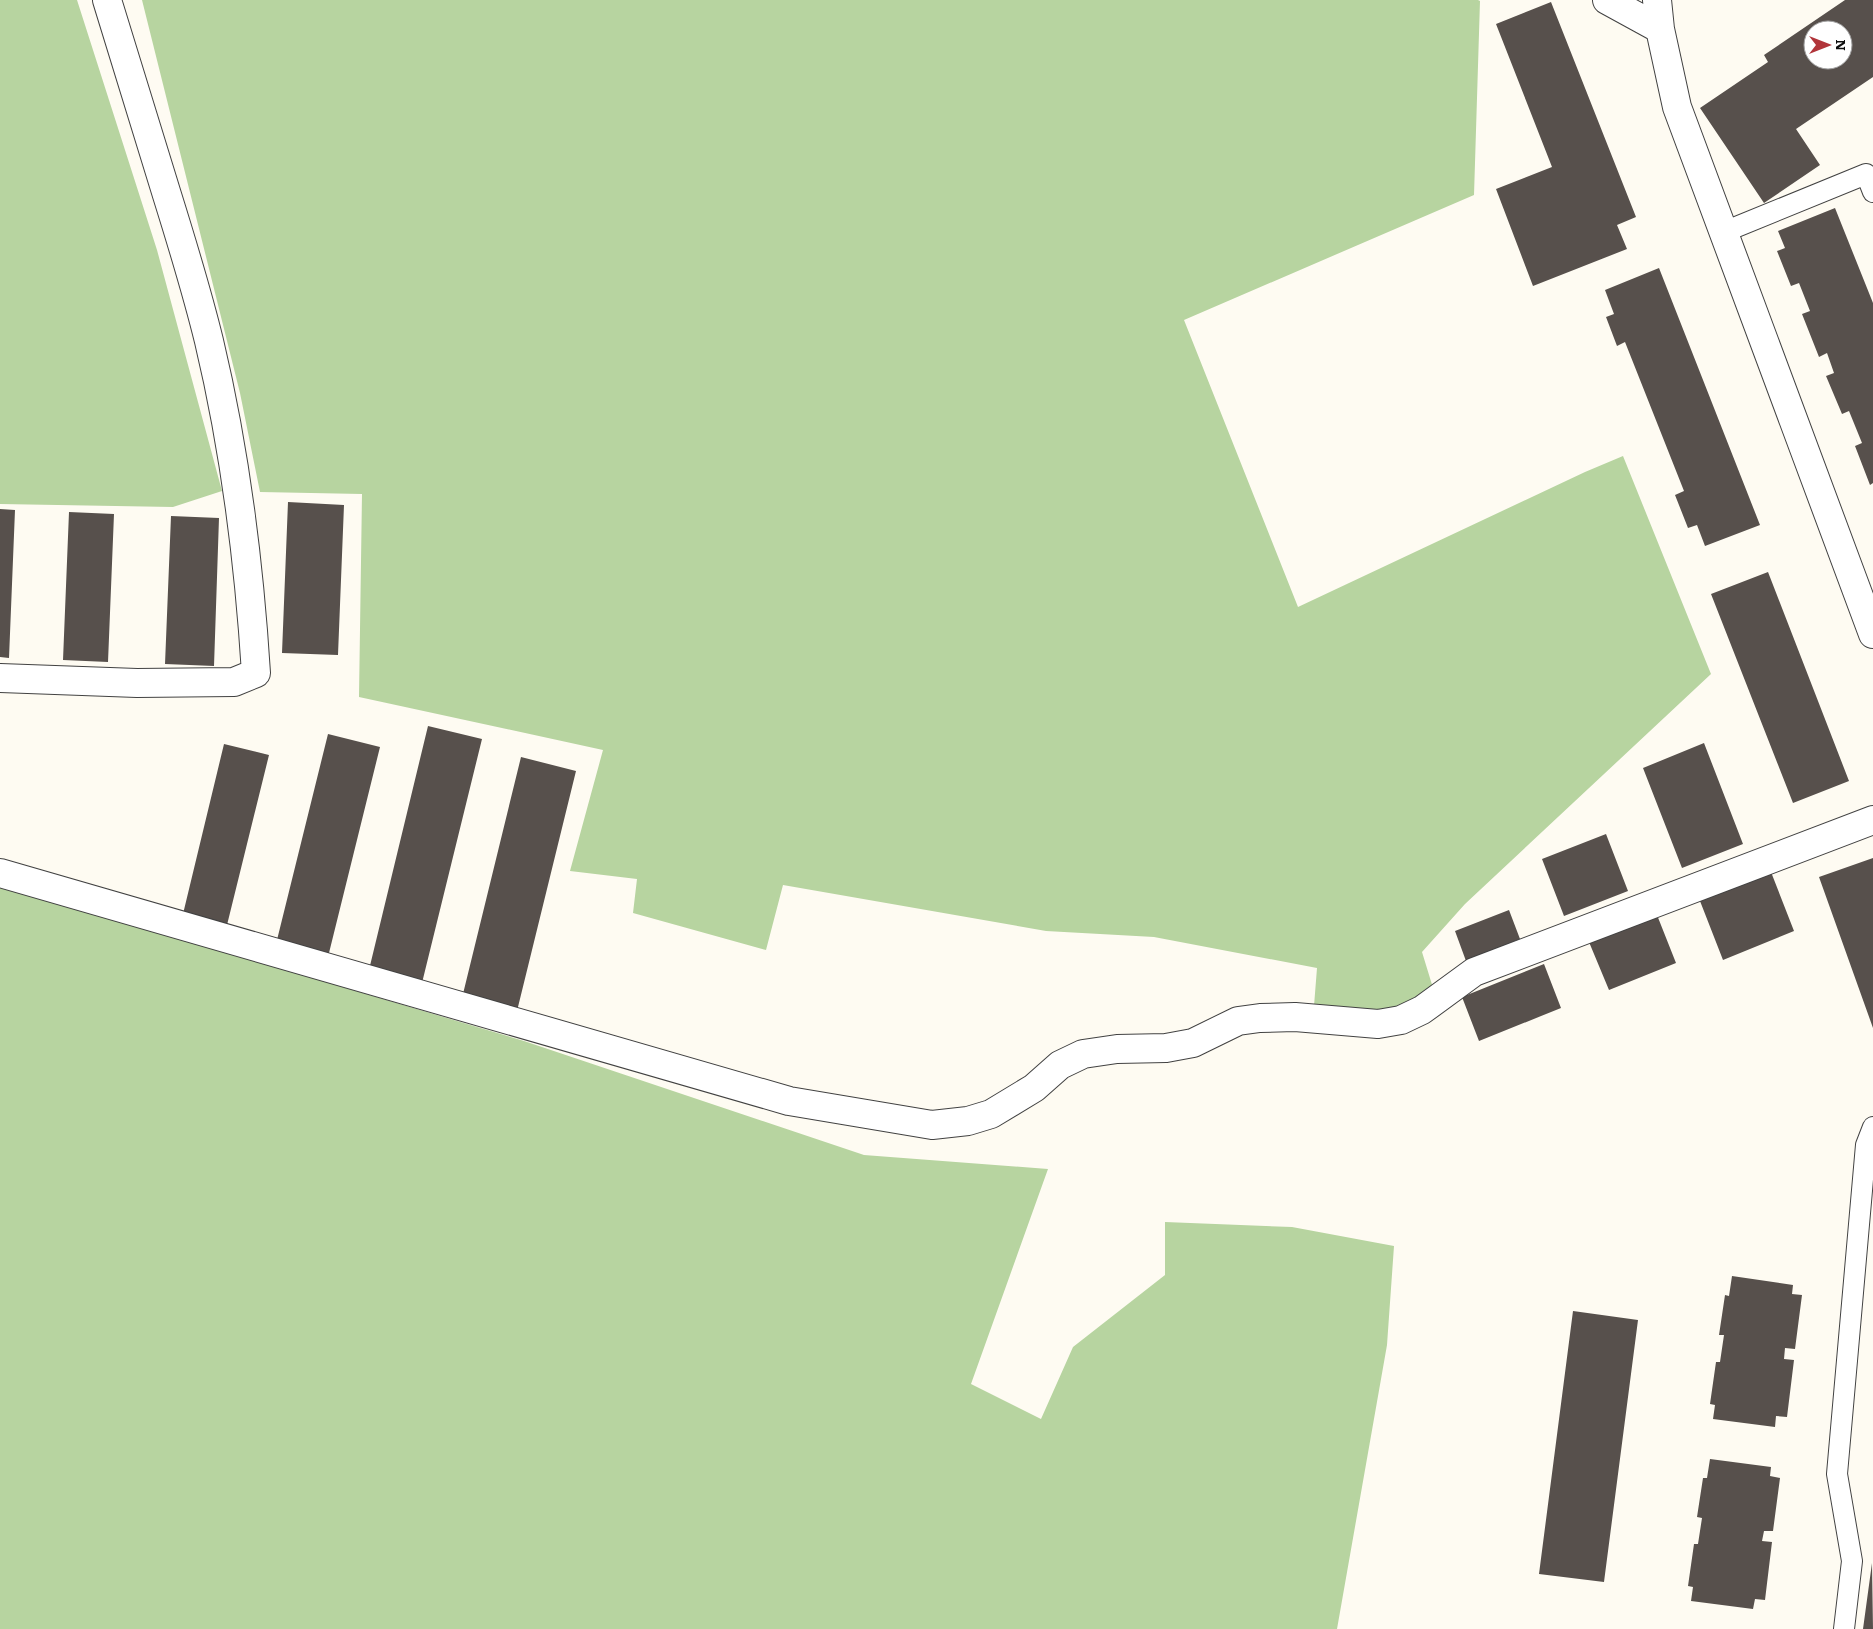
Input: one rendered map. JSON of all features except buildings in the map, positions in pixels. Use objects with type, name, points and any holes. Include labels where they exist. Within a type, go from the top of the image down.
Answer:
[{"type":"street","points":[[0,678],[137,683],[234,682],[256,674],[251,591],[241,508],[228,427],[209,340],[107,0]]},
{"type":"street","points":[[1607,0],[1660,29]]},
{"type":"street","points":[[1657,0],[1660,29],[1677,107],[1873,634]]},
{"type":"street","points":[[0,872],[789,1101],[932,1125],[968,1121],[991,1114],[1034,1088],[1060,1065],[1083,1054],[1117,1049],[1166,1048],[1193,1042],[1238,1022],[1260,1018],[1295,1017],[1378,1024],[1401,1020],[1422,1010],[1474,972],[1873,820]]},
{"type":"lane","points":[[1724,232],[1871,178]]},
{"type":"lane","points":[[1844,1629],[1852,1561],[1837,1474],[1866,1145],[1873,1127]]},
{"type":"green space","points":[[0,0],[77,0],[157,250],[222,491],[173,507],[0,504]]},
{"type":"green space","points":[[142,0],[1478,0],[1480,1],[1474,195],[1184,320],[1298,607],[1585,472],[1623,456],[1711,674],[1465,904],[1422,952],[1441,1014],[1314,1006],[1317,968],[1154,937],[1046,931],[783,885],[766,950],[633,913],[637,879],[570,871],[603,750],[359,697],[362,494],[260,492],[240,393]]},
{"type":"green space","points":[[0,887],[88,911],[524,1041],[864,1155],[1048,1169],[971,1384],[1041,1419],[1073,1347],[1165,1275],[1165,1222],[1292,1227],[1394,1246],[1387,1345],[1337,1629],[0,1629]]}]
